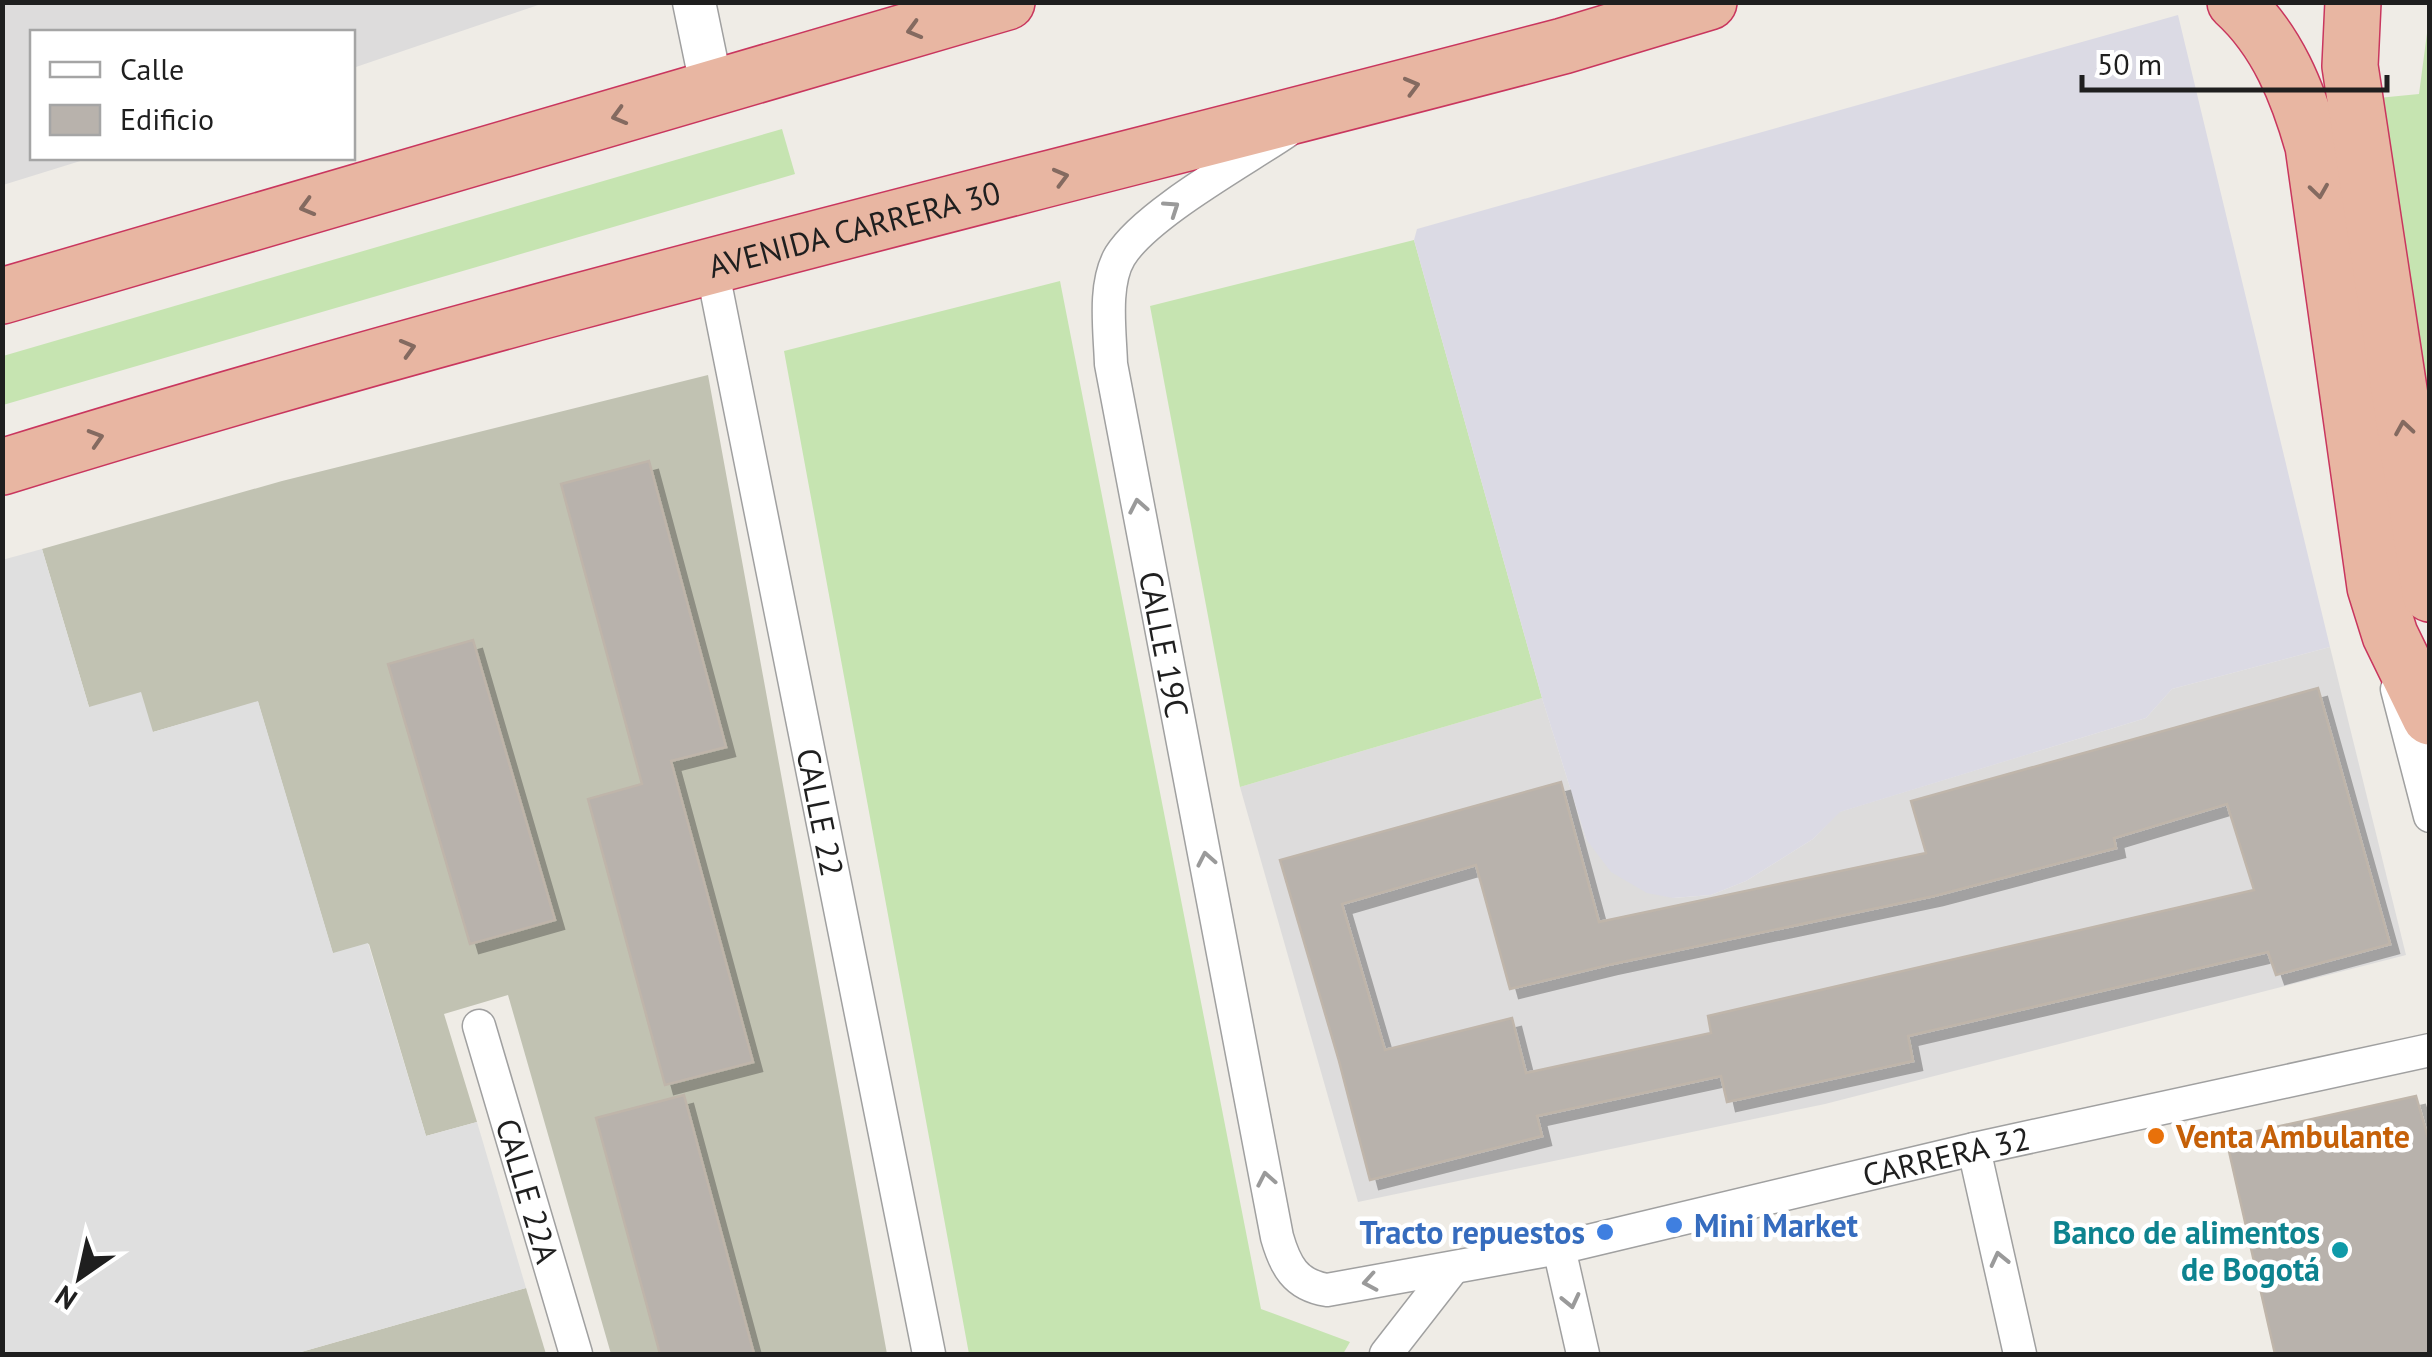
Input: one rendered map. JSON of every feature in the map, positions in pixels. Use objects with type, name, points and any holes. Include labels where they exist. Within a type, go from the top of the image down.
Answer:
[{"type":"highway","points":[[2,296],[1007,2]]},
{"type":"highway","name":"AVENIDA CARRERA 30","points":[[2,467],[236,397],[1563,46],[1709,2]]},
{"type":"highway","points":[[2235,2],[2276,54],[2298,96],[2313,146],[2375,587],[2390,636],[2430,716]]},
{"type":"highway","points":[[2353,2],[2350,66],[2430,594]]},
{"type":"street","points":[[694,2],[712,89]]},
{"type":"street","name":"CALLE 19C","points":[[1291,1272],[1277,1236],[1115,383],[1109,302],[1118,258],[1149,223],[1318,110]]},
{"type":"street","name":"CALLE 22","points":[[712,268],[929,1354]]},
{"type":"street","points":[[2375,587],[2406,729],[2430,816]]},
{"type":"street","name":"CALLE 22A","points":[[479,1026],[576,1354]]},
{"type":"street","name":"CARRERA 32","points":[[1291,1272],[1303,1282],[1327,1290],[1559,1248],[1974,1149],[2430,1050]]},
{"type":"street","points":[[1974,1149],[2020,1354]]},
{"type":"street","points":[[1559,1248],[1583,1354]]},
{"type":"street","points":[[1386,1354],[1453,1268]]},
{"type":"shaded area","points":[[3,2],[544,2],[355,67],[355,30],[30,30],[30,160],[84,160],[3,185]]},
{"type":"shaded area","points":[[2178,15],[2330,647],[2172,689],[2146,718],[1840,812],[1813,839],[1746,881],[1711,895],[1673,898],[1647,893],[1611,872],[1586,839],[1542,698],[1414,240],[1417,229]]},
{"type":"shaded area","points":[[708,375],[887,1354],[611,1354],[508,995],[444,1014],[477,1122],[426,1136],[369,944],[333,954],[258,702],[153,732],[89,707],[42,549],[282,481]]},
{"type":"shaded area","points":[[42,549],[89,707],[141,692],[153,732],[258,701],[333,953],[368,943],[426,1136],[477,1122],[526,1288],[294,1354],[3,1354],[2,560]]},
{"type":"shaded area","points":[[2330,647],[2406,955],[1825,1104],[1358,1202],[1240,787],[1542,698],[1586,839],[1673,898],[1711,895],[1746,881],[1813,839],[1839,812],[2146,718],[2172,689]]},
{"type":"shaded area","points":[[526,1288],[546,1354],[294,1354]]},
{"type":"green space","points":[[2429,18],[2429,461],[2378,98],[2419,94]]},
{"type":"green space","points":[[782,129],[795,174],[3,405],[3,356]]},
{"type":"green space","points":[[1414,240],[1542,698],[1240,787],[1150,306]]},
{"type":"green space","points":[[1060,281],[1261,1309],[1350,1342],[1343,1354],[969,1354],[784,351]]},
{"type":"building","points":[[649,461],[726,747],[671,761],[753,1062],[665,1085],[588,799],[642,784],[561,484]]},
{"type":"building","points":[[473,640],[555,920],[470,944],[388,664]]},
{"type":"building","points":[[2318,688],[2390,944],[2276,975],[2268,952],[1908,1036],[1913,1061],[1727,1102],[1721,1076],[1537,1116],[1542,1136],[1370,1180],[1280,860],[1561,782],[1599,922],[1926,853],[1911,801]],"holes":[[[2227,804],[2254,890],[1708,1016],[1711,1033],[1526,1073],[1512,1018],[1385,1050],[1342,904],[1476,865],[1510,989],[1934,896],[2116,848],[2114,838]]]},
{"type":"building","points":[[684,1095],[754,1354],[660,1354],[596,1118]]},
{"type":"building","name":"Banco de alimentos de Bogotá","points":[[2416,1096],[2430,1145],[2430,1354],[2275,1354],[2226,1138]]},
{"type":"place","name":"Venta Ambulante","points":[[2156,1136]]},
{"type":"place","name":"Mini Market","points":[[1674,1225]]},
{"type":"place","name":"Tracto repuestos","points":[[1605,1232]]},
{"type":"place","name":"Banco de alimentos de Bogotá","points":[[2340,1250]]}]
